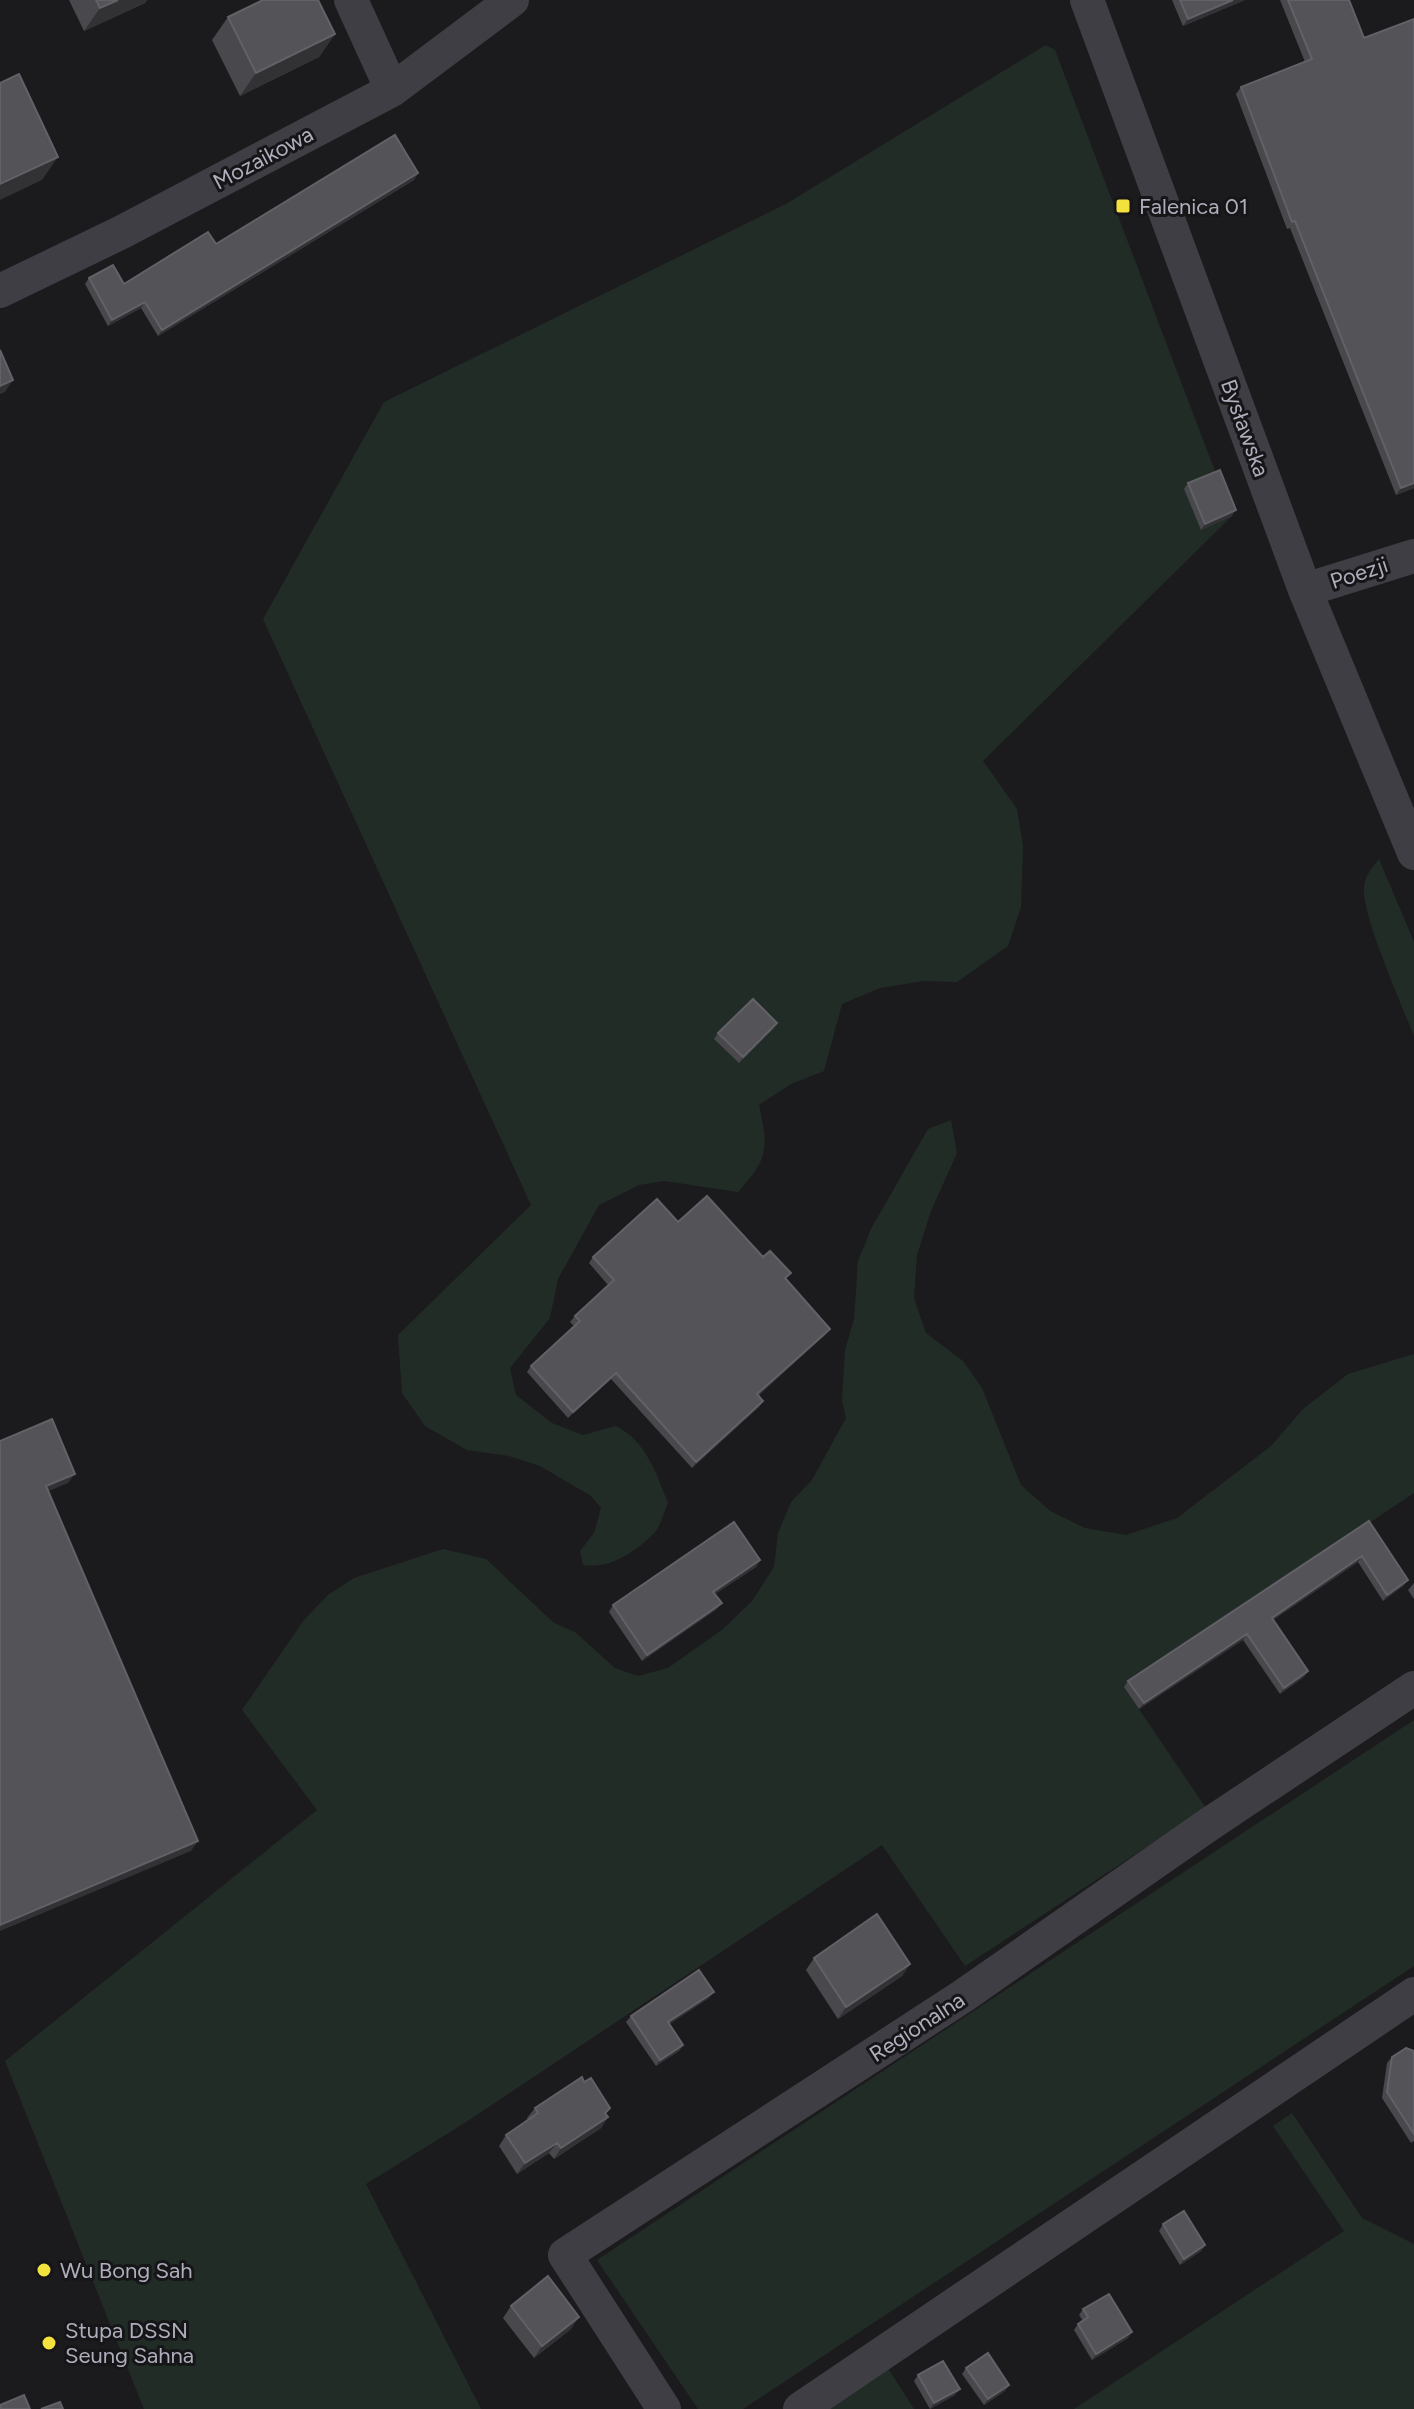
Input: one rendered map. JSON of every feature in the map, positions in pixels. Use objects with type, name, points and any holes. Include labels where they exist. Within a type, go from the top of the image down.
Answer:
[{"type":"street","points":[[351,0],[392,90]]},
{"type":"street","name":"Mozaikowa","points":[[0,291],[111,238],[392,90],[512,0]]},
{"type":"street","name":"Bysławska","points":[[1087,0],[1305,590],[1414,853]]},
{"type":"street","name":"Poezji","points":[[1305,590],[1414,556]]},
{"type":"street","name":"Regionalna","points":[[664,2409],[565,2255],[963,1996],[1208,1825],[1414,1688]]},
{"type":"street","points":[[800,2409],[1414,1994]]},
{"type":"shaded area","points":[[1046,45],[1055,50],[1232,516],[983,761],[1017,809],[1023,845],[1021,907],[1008,946],[957,982],[924,981],[880,988],[842,1004],[824,1071],[791,1084],[759,1105],[764,1153],[738,1192],[664,1181],[639,1185],[599,1205],[558,1279],[550,1318],[510,1368],[516,1395],[552,1423],[583,1435],[616,1426],[626,1432],[649,1459],[668,1503],[657,1529],[640,1546],[622,1558],[603,1565],[583,1565],[580,1551],[594,1533],[601,1508],[591,1496],[540,1466],[509,1456],[467,1450],[425,1426],[402,1393],[398,1335],[531,1205],[263,619],[384,402],[786,204]]},
{"type":"shaded area","points":[[1379,859],[1414,942],[1414,1036],[1383,960],[1365,900],[1366,879]]},
{"type":"shaded area","points":[[951,1120],[957,1153],[931,1211],[917,1255],[914,1298],[926,1333],[963,1361],[982,1388],[1021,1485],[1050,1511],[1085,1528],[1126,1535],[1177,1518],[1271,1446],[1303,1409],[1348,1374],[1414,1354],[1414,1493],[1124,1687],[1206,1808],[965,1966],[882,1845],[463,2124],[366,2184],[481,2409],[144,2409],[5,2061],[317,1810],[242,1710],[304,1620],[328,1595],[354,1578],[443,1549],[486,1559],[554,1623],[575,1632],[615,1668],[638,1676],[668,1668],[723,1629],[752,1601],[774,1567],[778,1533],[791,1502],[812,1480],[846,1418],[842,1400],[845,1350],[854,1319],[858,1261],[871,1229],[928,1129]]},
{"type":"shaded area","points":[[1414,1720],[1414,1966],[743,2409],[698,2409],[597,2260]]},
{"type":"shaded area","points":[[1292,2113],[1362,2218],[1414,2244],[1414,2409],[1074,2409],[1344,2231],[1273,2126]]},
{"type":"shaded area","points":[[886,2365],[914,2409],[819,2409]]},
{"type":"building","points":[[96,0],[118,0],[100,8]]},
{"type":"building","points":[[263,0],[318,0],[335,34],[256,73],[228,17]]},
{"type":"building","points":[[1180,0],[1233,0],[1188,19]]},
{"type":"building","points":[[1288,0],[1349,0],[1364,38],[1414,19],[1414,483],[1401,488],[1295,221],[1292,222],[1241,87],[1312,59]]},
{"type":"building","points":[[19,74],[58,157],[0,184],[0,83]]},
{"type":"building","points":[[395,135],[418,173],[162,330],[145,302],[112,320],[89,278],[113,265],[124,284],[208,232],[216,244]]},
{"type":"building","points":[[0,350],[13,380],[0,386]]},
{"type":"building","points":[[1220,470],[1236,510],[1205,524],[1188,483]]},
{"type":"building","points":[[753,999],[777,1023],[743,1057],[718,1033]]},
{"type":"building","points":[[707,1196],[763,1257],[770,1251],[791,1273],[785,1278],[830,1329],[757,1394],[763,1401],[696,1462],[616,1373],[573,1412],[531,1366],[580,1321],[575,1316],[614,1280],[593,1257],[657,1199],[678,1222]]},
{"type":"building","points":[[52,1419],[75,1474],[46,1486],[198,1841],[0,1925],[0,1441]]},
{"type":"building","points":[[1369,1521],[1408,1580],[1387,1595],[1362,1556],[1272,1618],[1308,1671],[1284,1688],[1247,1634],[1144,1703],[1128,1681]]},
{"type":"building","points":[[734,1522],[760,1560],[713,1592],[722,1603],[647,1655],[613,1605]]},
{"type":"building","points":[[877,1914],[910,1964],[846,2007],[814,1958]]},
{"type":"building","points":[[699,1970],[714,1992],[668,2022],[683,2045],[660,2060],[631,2016]]},
{"type":"building","points":[[1406,2048],[1414,2051],[1414,2134],[1387,2092],[1392,2057]]},
{"type":"building","points":[[582,2077],[584,2082],[591,2078],[610,2108],[605,2113],[608,2117],[561,2148],[557,2143],[525,2163],[506,2135],[538,2113],[535,2108]]},
{"type":"building","points":[[1184,2211],[1205,2245],[1184,2259],[1163,2224]]},
{"type":"building","points":[[548,2276],[579,2317],[542,2346],[511,2306]]},
{"type":"building","points":[[1109,2294],[1132,2332],[1096,2354],[1078,2324],[1088,2317],[1083,2309]]},
{"type":"building","points":[[988,2353],[1009,2385],[988,2399],[966,2368]]},
{"type":"building","points":[[943,2361],[960,2389],[934,2403],[918,2375]]},
{"type":"building","points":[[24,2395],[30,2409],[1,2409],[0,2405]]},
{"type":"building","points":[[60,2402],[63,2409],[41,2409]]},
{"type":"place","name":"Falenica 01","points":[[1123,206]]},
{"type":"place","name":"Wu Bong Sah","points":[[44,2270]]},
{"type":"place","name":"Stupa DSSN Seung Sahna","points":[[49,2343]]}]
